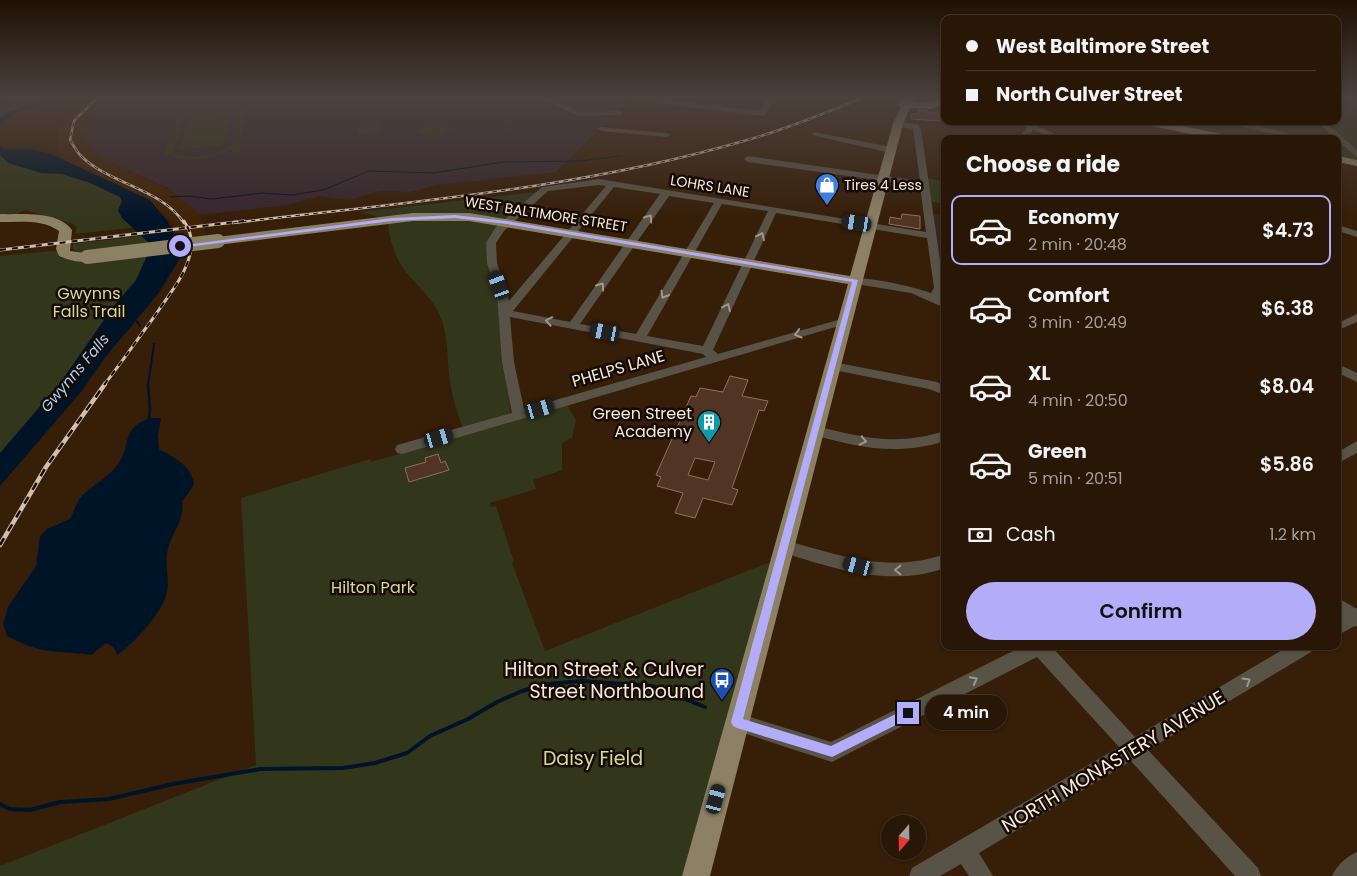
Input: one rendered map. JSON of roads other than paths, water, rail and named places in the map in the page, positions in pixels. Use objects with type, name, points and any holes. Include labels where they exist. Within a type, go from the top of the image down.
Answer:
[{"type":"main road","points":[[696,876],[895,138]]},
{"type":"main road","points":[[1341,160],[1357,163]]},
{"type":"main road","name":"WEST BALTIMORE STREET","points":[[0,218],[33,219],[57,224],[66,230],[64,253],[74,257],[87,257],[426,216],[469,217],[856,281]]},
{"type":"street","points":[[834,138],[891,150]]},
{"type":"street","points":[[918,138],[939,288],[934,297]]},
{"type":"street","points":[[1341,140],[1357,154]]},
{"type":"street","points":[[1341,149],[1357,154]]},
{"type":"street","points":[[748,159],[924,184]]},
{"type":"street","name":"LOHRS LANE","points":[[507,222],[545,189],[590,182],[933,236]]},
{"type":"street","points":[[505,313],[612,184]]},
{"type":"street","points":[[573,326],[666,193]]},
{"type":"street","points":[[638,338],[719,202]]},
{"type":"street","points":[[505,313],[638,338],[711,355],[748,263],[773,210]]},
{"type":"street","points":[[507,222],[495,234],[491,243],[491,251],[492,263],[502,295],[508,362],[519,415]]},
{"type":"street","points":[[1341,229],[1355,233]]},
{"type":"street","points":[[1341,238],[1355,233]]},
{"type":"street","name":"WEST BALTIMORE STREET","points":[[856,281],[917,291],[934,297],[941,302]]},
{"type":"street","points":[[1341,325],[1357,317]]},
{"type":"street","name":"PHELPS LANE","points":[[402,449],[519,415],[711,355],[845,321]]},
{"type":"street","points":[[833,366],[932,385],[941,389]]},
{"type":"street","points":[[1341,370],[1357,378]]},
{"type":"street","points":[[816,431],[872,443],[898,446],[928,443],[941,438]]},
{"type":"street","points":[[1341,456],[1357,446]]},
{"type":"street","points":[[784,546],[876,569],[925,569],[941,563]]},
{"type":"street","points":[[1341,607],[1356,618],[1341,626]]},
{"type":"street","points":[[737,722],[832,752],[1032,650]]},
{"type":"street","points":[[1044,650],[1250,876]]},
{"type":"street","name":"NORTH MONASTERY AVENUE","points":[[920,876],[1298,650]]},
{"type":"street","points":[[964,850],[982,876]]},
{"type":"street","points":[[1343,876],[1357,863]]},
{"type":"water","name":"Gwynns Falls","points":[[0,146],[4,149],[31,149],[51,154],[150,200],[168,222],[180,251],[179,260],[158,294],[103,360],[81,392],[0,486],[0,453],[60,383],[113,307],[136,280],[147,256],[149,243],[122,218],[118,210],[122,201],[120,197],[90,183],[62,174],[41,173],[8,163],[0,155]]},
{"type":"water","points":[[149,418],[161,418],[158,435],[159,449],[182,463],[193,478],[194,485],[182,502],[182,515],[168,549],[168,587],[160,609],[139,636],[117,655],[114,647],[106,643],[91,655],[39,649],[7,636],[3,624],[8,607],[36,566],[40,536],[47,529],[70,519],[81,497],[118,464],[130,433],[140,423]]},
{"type":"waterway","points":[[170,197],[189,196],[212,199],[262,193],[292,195],[323,190],[369,171],[433,173],[503,162],[579,161],[621,156]]},
{"type":"waterway","points":[[135,319],[140,326]]},
{"type":"waterway","points":[[148,385],[154,344]]},
{"type":"waterway","points":[[148,385],[149,418]]},
{"type":"waterway","points":[[0,804],[10,809],[30,810],[60,802],[109,799],[173,784],[260,769],[343,768],[375,763],[407,753],[430,736],[468,719],[497,702],[522,691],[547,684],[582,681],[652,686],[705,707]]},
{"type":"railway","points":[[70,138],[81,156],[93,165],[162,202],[174,211],[184,223]]},
{"type":"railway","points":[[233,223],[492,192],[557,182],[621,171],[684,157],[755,138]]},
{"type":"railway","points":[[184,221],[187,228]]},
{"type":"railway","points":[[187,228],[244,221]]},
{"type":"railway","points":[[0,250],[187,228]]},
{"type":"railway","points":[[104,385],[154,317],[184,271],[188,262],[191,245],[187,228]]},
{"type":"railway","points":[[0,545],[46,467],[105,384]]},
{"type":"place","name":"Tires 4 Less","points":[[827,206]]},
{"type":"place","name":"Green Street Academy","points":[[709,443]]},
{"type":"place","name":"Hilton Street & Culver Street Northbound","points":[[722,701]]},
{"type":"park label","name":"Gwynns Falls Trail","points":[[89,302]]},
{"type":"park label","name":"Hilton Park","points":[[373,587]]},
{"type":"park label","name":"Daisy Field","points":[[593,758]]}]
